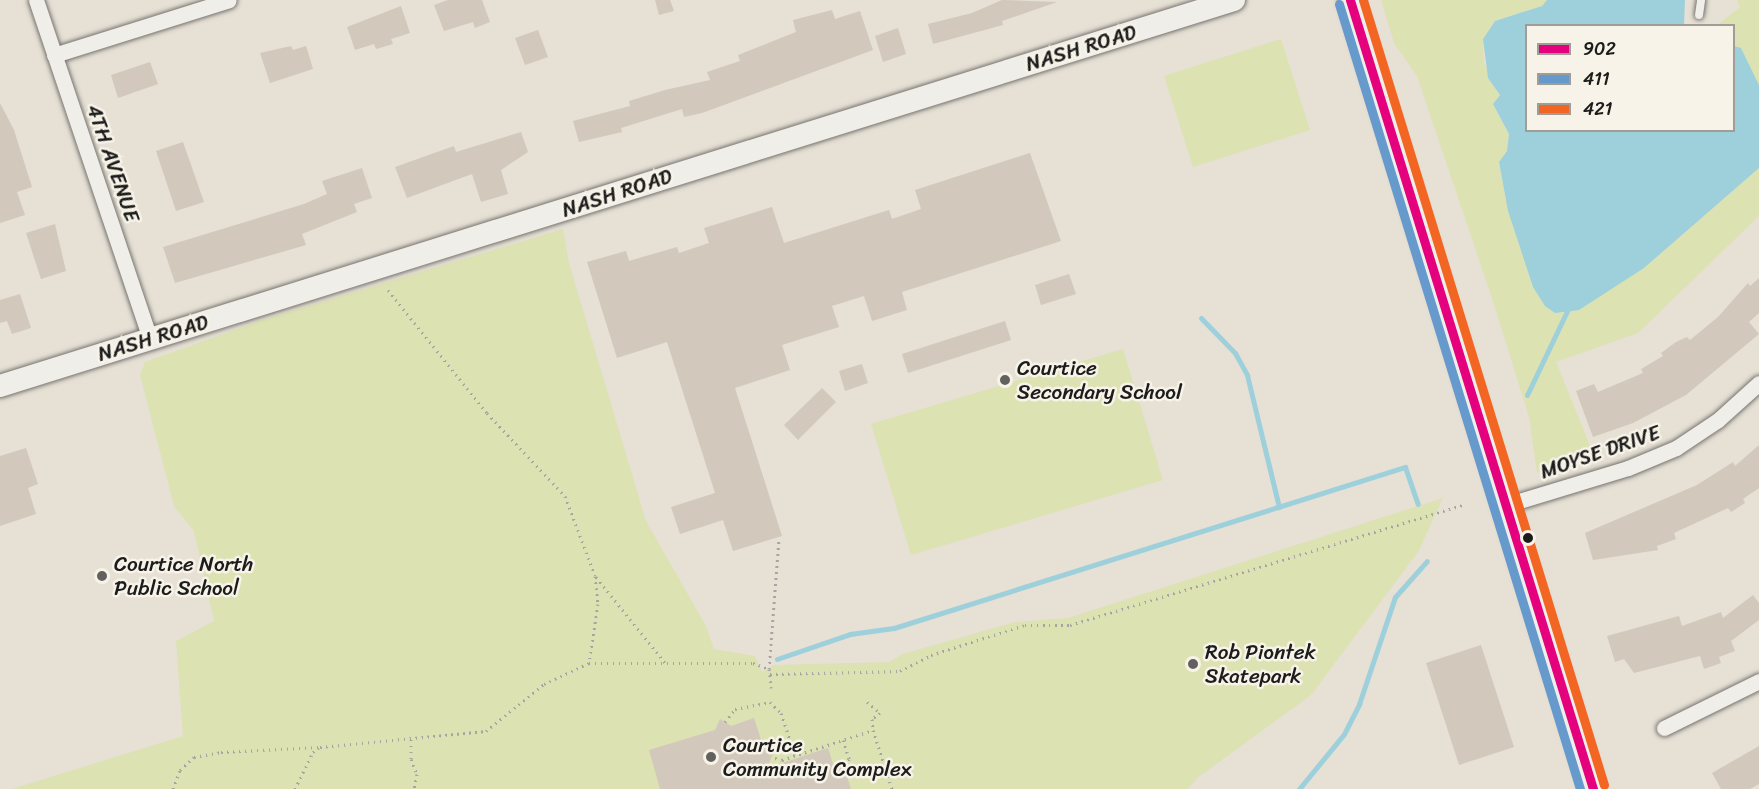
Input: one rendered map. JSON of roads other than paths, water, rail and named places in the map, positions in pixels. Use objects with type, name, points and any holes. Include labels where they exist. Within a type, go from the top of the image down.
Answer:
[{"type":"street","name":"4TH AVENUE","points":[[36,0],[150,339]]},
{"type":"street","points":[[54,55],[229,0]]},
{"type":"street","name":"NASH ROAD","points":[[0,386],[1234,0]]},
{"type":"street","points":[[1350,0],[1593,789]]},
{"type":"street","name":"MOYSE DRIVE","points":[[1506,505],[1628,468],[1676,448],[1718,420],[1759,383]]},
{"type":"street","points":[[1664,728],[1759,681]]},
{"type":"lane","points":[[1699,15],[1701,0]]},
{"type":"water","points":[[1547,0],[1685,0],[1684,24],[1525,24],[1525,132],[1735,132],[1735,46],[1741,48],[1759,85],[1759,168],[1644,268],[1579,310],[1555,313],[1545,306],[1533,287],[1508,211],[1499,162],[1507,151],[1509,134],[1493,104],[1500,95],[1488,78],[1483,39],[1495,21],[1542,6]]},
{"type":"waterway","points":[[1527,395],[1570,305]]},
{"type":"waterway","points":[[1201,318],[1235,353],[1247,375],[1279,507]]},
{"type":"waterway","points":[[777,659],[850,634],[894,628],[1405,467],[1418,504]]},
{"type":"waterway","points":[[1299,789],[1344,734],[1359,704],[1395,597],[1427,561]]},
{"type":"place","name":"Courtice Secondary School","points":[[1005,380]]},
{"type":"place","name":"Courtice North Public School","points":[[102,576]]},
{"type":"place","name":"Rob Piontek Skatepark","points":[[1193,664]]},
{"type":"place","name":"Courtice Community Complex","points":[[711,757]]}]
